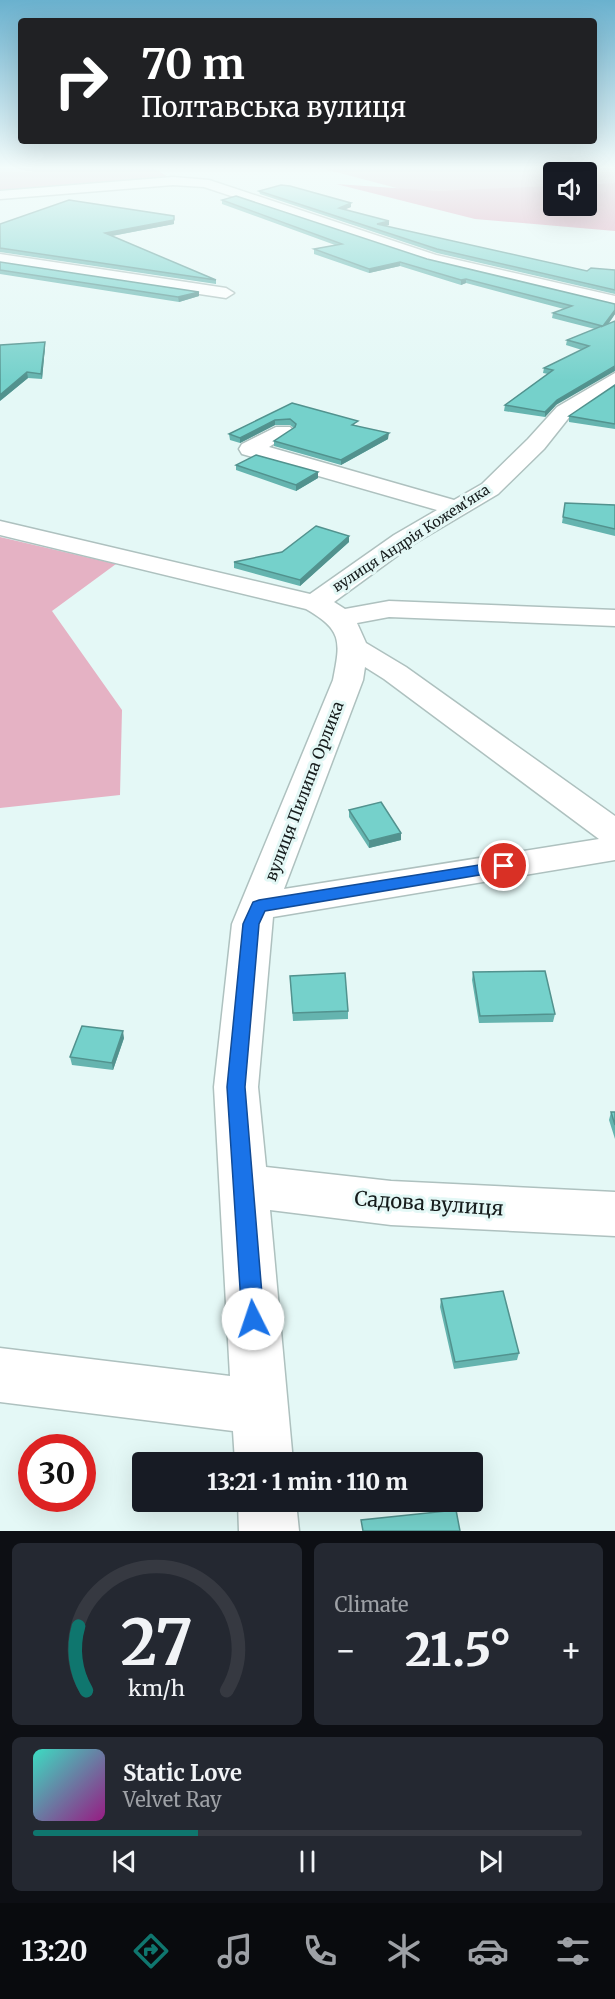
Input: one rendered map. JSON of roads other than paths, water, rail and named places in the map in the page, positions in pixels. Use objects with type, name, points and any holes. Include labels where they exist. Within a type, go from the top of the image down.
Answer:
[{"type":"street","points":[[373,238],[432,258],[615,301]]},
{"type":"street","points":[[0,258],[226,293]]},
{"type":"street","name":"вулиця Андрія Кожем'яка","points":[[337,623],[403,540],[490,489],[536,444],[564,411],[615,379]]},
{"type":"street","points":[[283,432],[250,449],[457,508]]},
{"type":"street","points":[[0,528],[337,623],[395,674],[615,833]]},
{"type":"street","points":[[337,623],[389,609],[615,618]]},
{"type":"street","name":"вулиця Пилипа Орлика","points":[[263,1452],[236,1087],[251,924],[348,680],[337,623]]},
{"type":"street","points":[[259,906],[615,848]]},
{"type":"street","name":"Садова вулиця","points":[[243,1186],[391,1203],[615,1214]]},
{"type":"street","points":[[0,1375],[260,1407]]},
{"type":"street","points":[[268,1512],[269,1531]]}]
